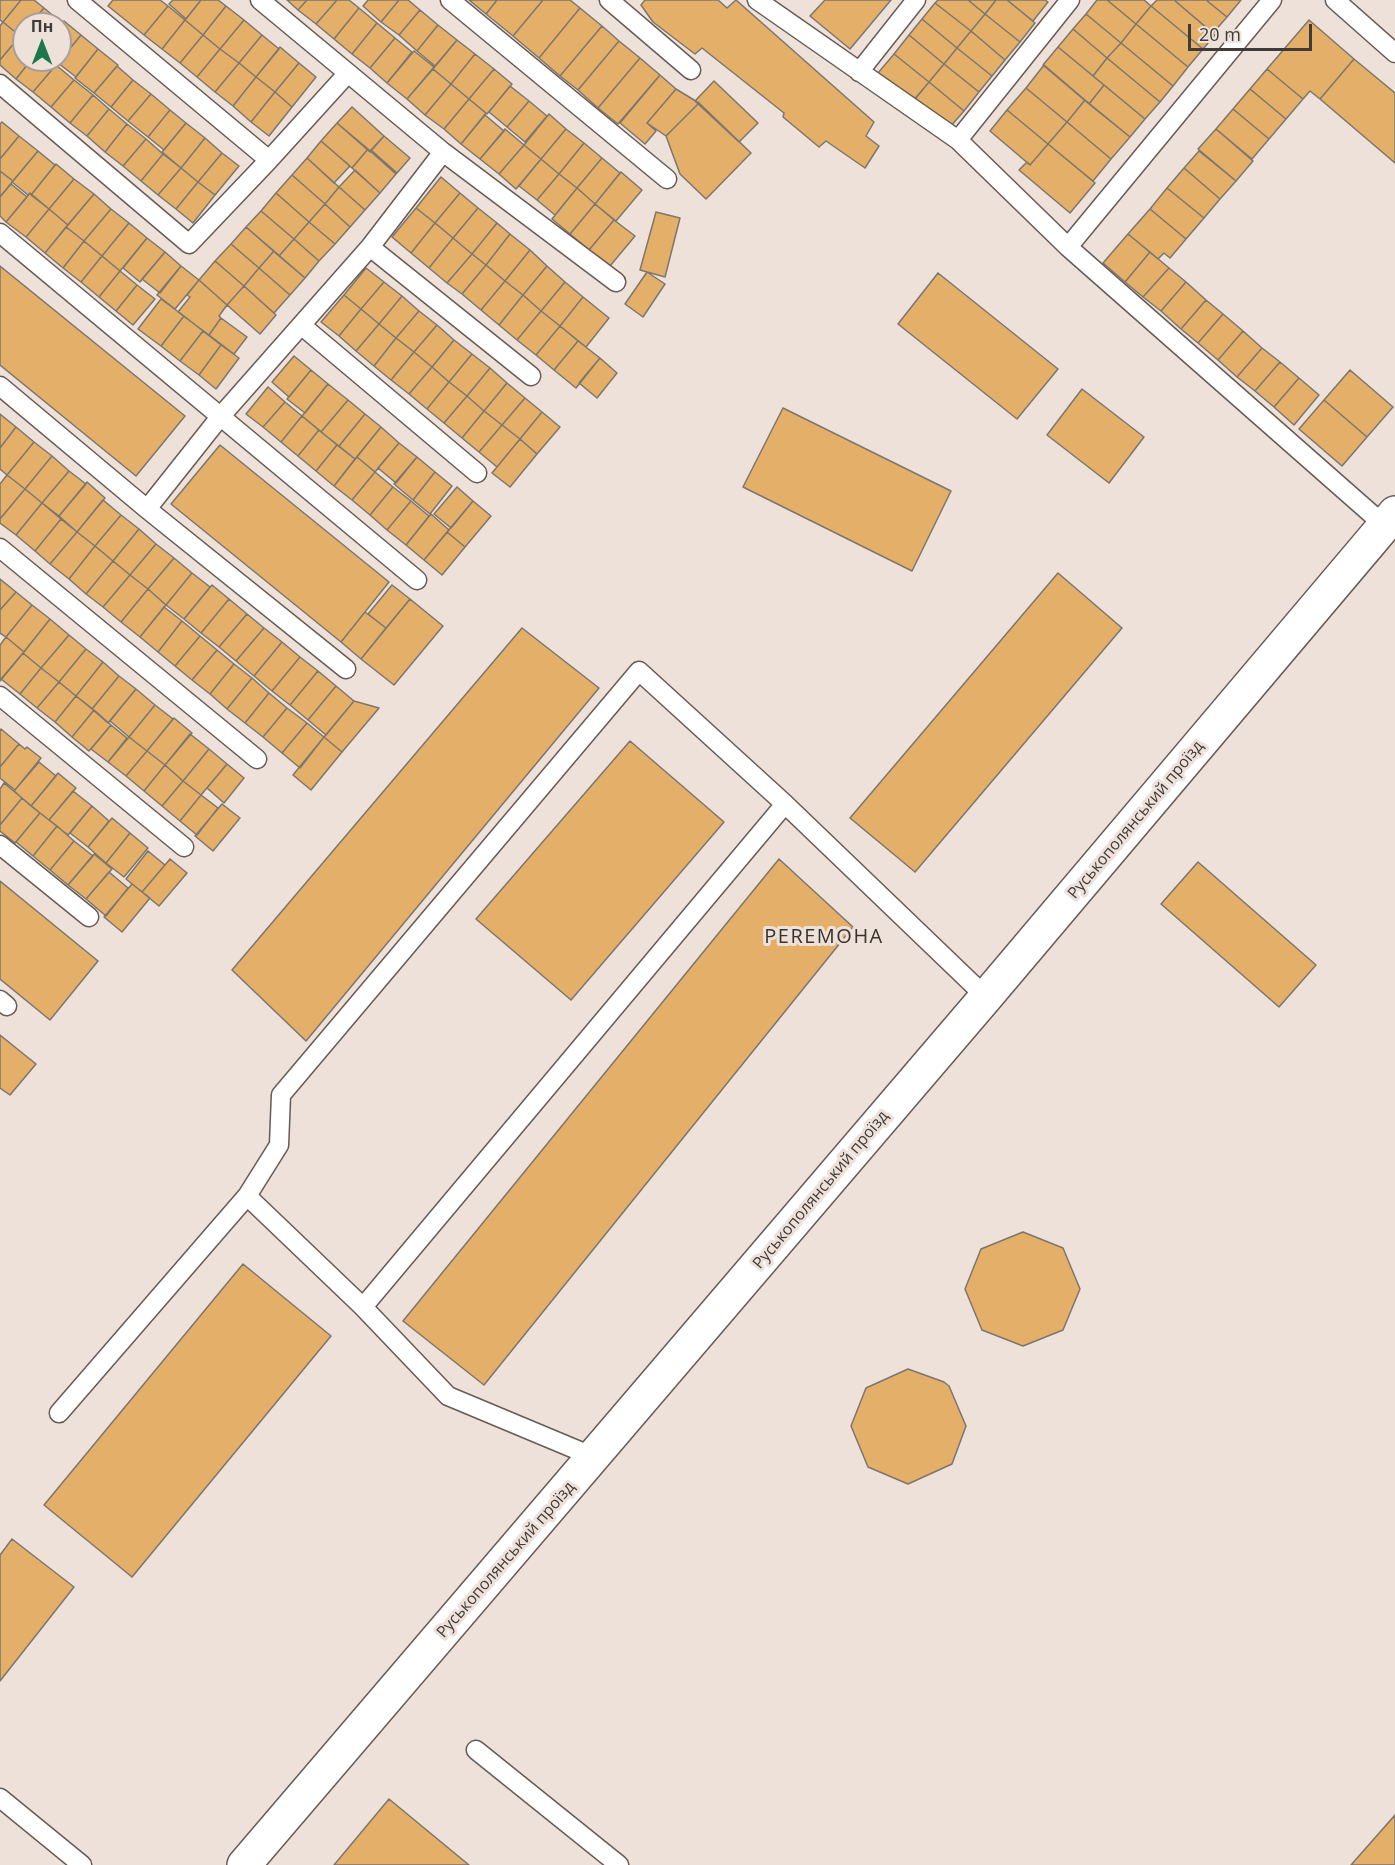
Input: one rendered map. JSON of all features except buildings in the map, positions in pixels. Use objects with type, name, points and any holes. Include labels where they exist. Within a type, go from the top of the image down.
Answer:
[{"type":"street","name":"Руськополянський проїзд","points":[[244,1865],[986,997],[1390,519]]},
{"type":"lane","points":[[77,0],[269,160]]},
{"type":"lane","points":[[260,0],[443,152],[616,282]]},
{"type":"lane","points":[[450,0],[667,179]]},
{"type":"lane","points":[[609,0],[691,70]]},
{"type":"lane","points":[[757,0],[958,140],[1068,248],[1390,519]]},
{"type":"lane","points":[[859,72],[916,0]]},
{"type":"lane","points":[[958,140],[1070,0]]},
{"type":"lane","points":[[1068,248],[1272,0]]},
{"type":"lane","points":[[1335,0],[1395,53]]},
{"type":"lane","points":[[0,84],[189,244],[348,73]]},
{"type":"lane","points":[[147,510],[220,417],[370,247],[443,152]]},
{"type":"lane","points":[[0,233],[417,580]]},
{"type":"lane","points":[[370,247],[531,376]]},
{"type":"lane","points":[[301,325],[477,473]]},
{"type":"lane","points":[[0,386],[147,510],[346,669]]},
{"type":"lane","points":[[0,548],[257,759]]},
{"type":"lane","points":[[59,1413],[247,1196],[279,1146],[281,1095],[639,671],[785,804],[986,997]]},
{"type":"lane","points":[[0,696],[184,847]]},
{"type":"lane","points":[[363,1307],[785,804]]},
{"type":"lane","points":[[0,845],[88,918]]},
{"type":"lane","points":[[247,1196],[363,1307],[448,1396],[594,1457]]},
{"type":"lane","points":[[476,1750],[619,1865]]},
{"type":"lane","points":[[0,1798],[82,1865]]},
{"type":"district","name":"PEREMOHA","points":[[824,937]]}]
